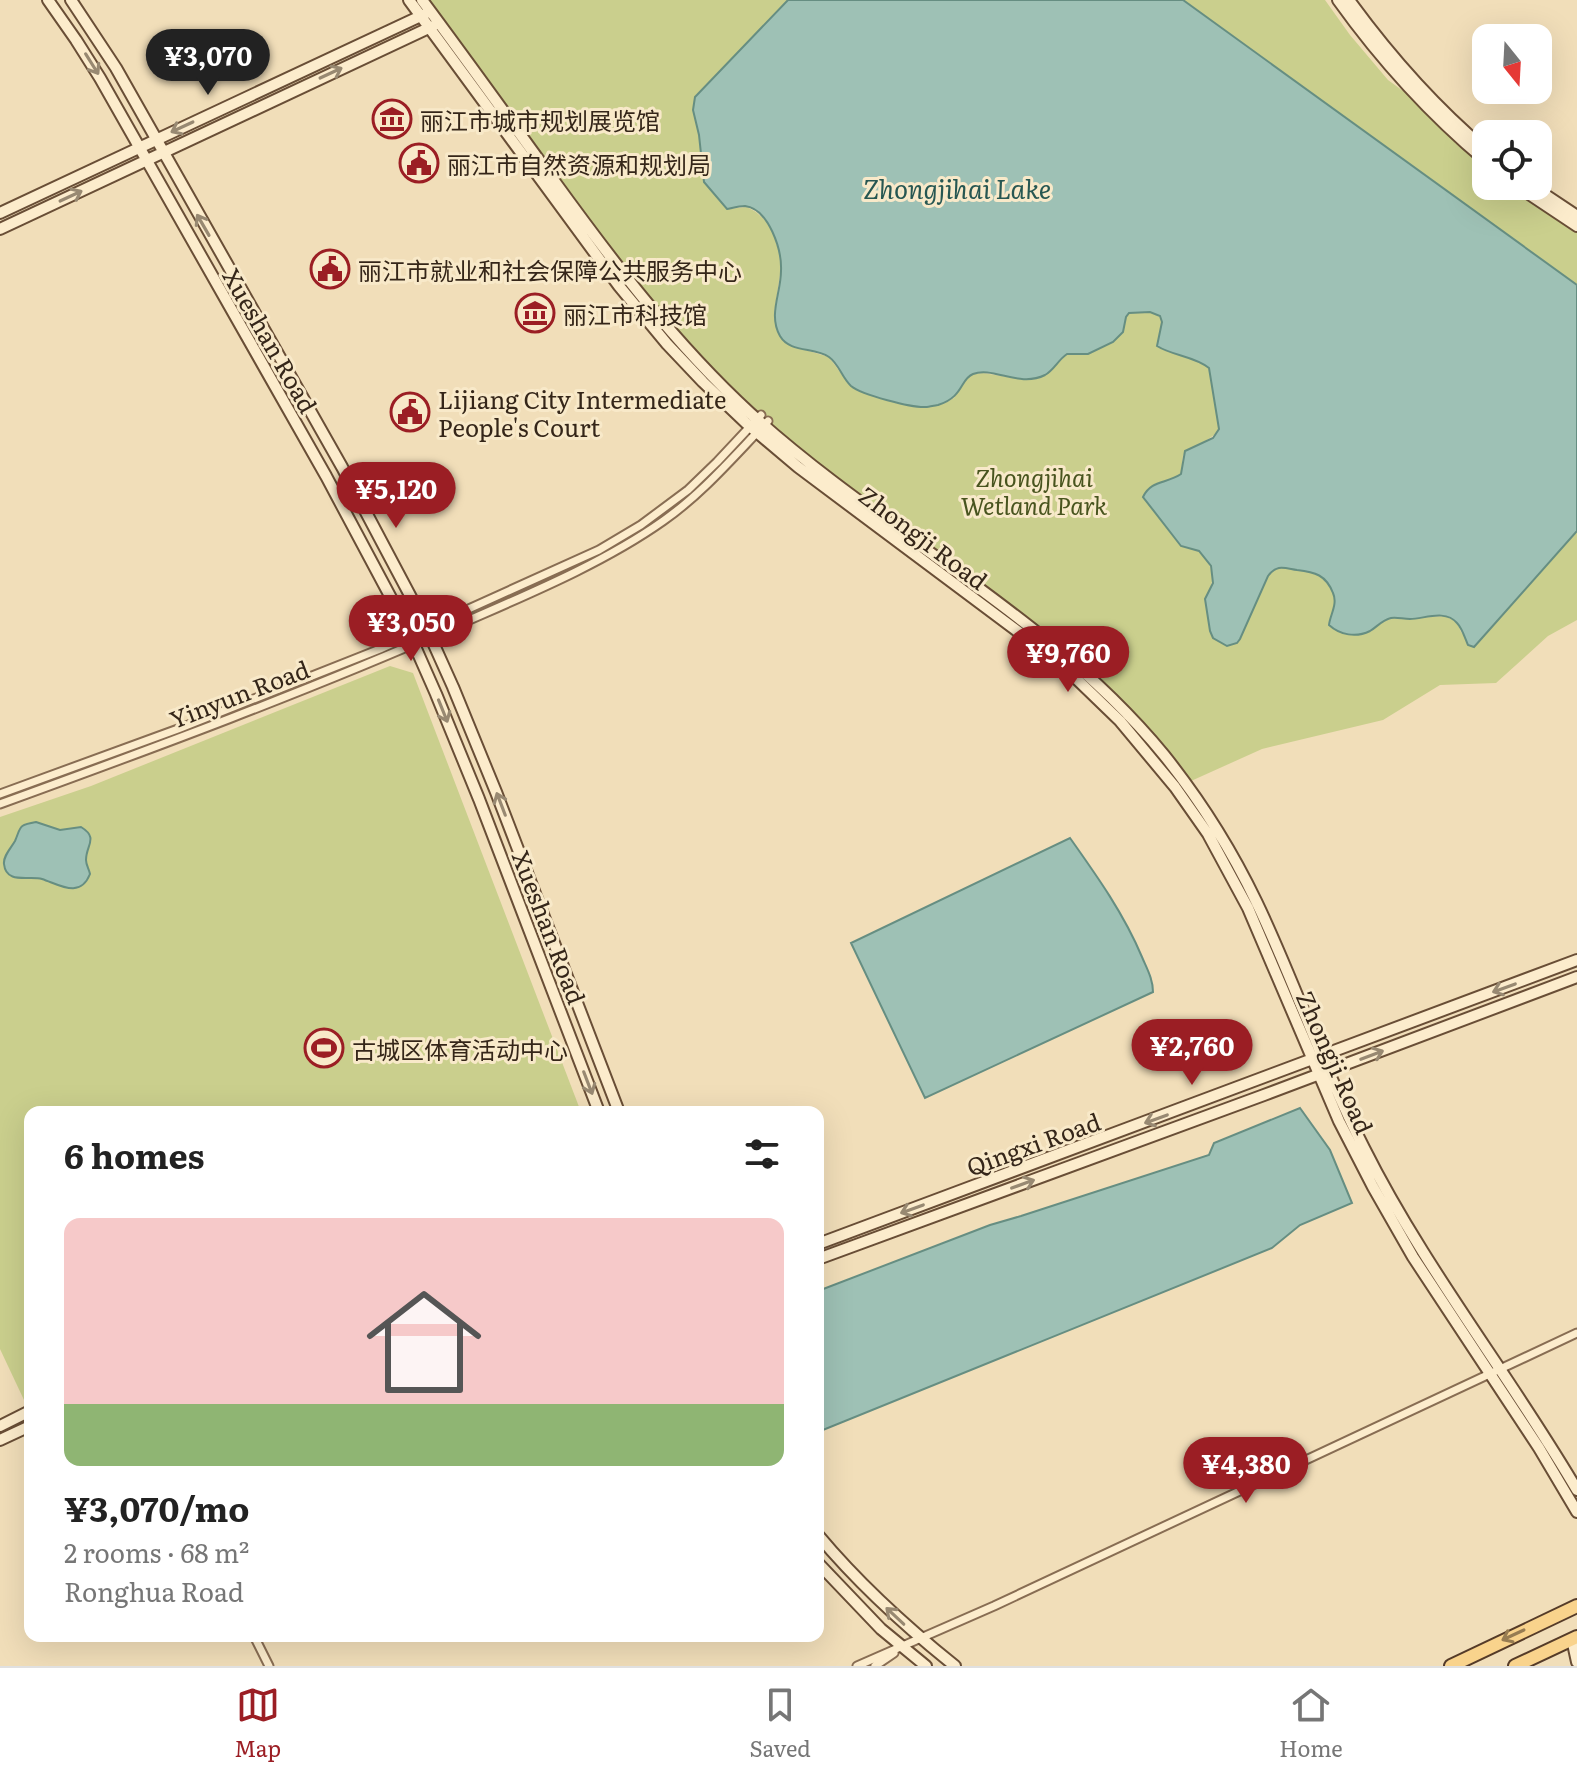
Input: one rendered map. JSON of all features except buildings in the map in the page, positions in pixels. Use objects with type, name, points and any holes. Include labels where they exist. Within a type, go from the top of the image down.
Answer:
[{"type":"main road","points":[[1451,1666],[1577,1606]]},
{"type":"main road","points":[[1515,1666],[1574,1638]]},
{"type":"street","name":"Xueshan Road","points":[[48,0],[89,58],[388,591],[479,799],[597,1106]]},
{"type":"street","name":"Xueshan Road","points":[[71,0],[110,58],[405,583],[496,792],[617,1106]]},
{"type":"street","name":"Zhongji Road","points":[[409,0],[425,13],[627,279],[692,356],[759,423],[1066,655],[1147,735],[1201,804],[1238,865],[1268,927],[1355,1154],[1392,1223],[1577,1490]]},
{"type":"street","name":"Zhongji Road","points":[[422,0],[425,13]]},
{"type":"street","points":[[1338,0],[1414,93],[1472,149]]},
{"type":"street","points":[[1349,0],[1420,87],[1472,137]]},
{"type":"street","points":[[0,213],[425,13]]},
{"type":"street","points":[[0,229],[434,25]]},
{"type":"street","points":[[1552,199],[1577,216]]},
{"type":"street","points":[[1538,200],[1577,226]]},
{"type":"street","name":"Yinyun Road","points":[[0,804],[195,732],[603,558],[678,510],[709,483],[759,423]]},
{"type":"street","name":"Yinyun Road","points":[[0,794],[412,640]]},
{"type":"street","name":"Qingxi Road","points":[[824,1242],[1577,960]]},
{"type":"street","name":"Qingxi Road","points":[[824,1257],[1577,977]]},
{"type":"street","points":[[857,1666],[1577,1333]]},
{"type":"street","name":"Zhongji Road","points":[[1495,1372],[1577,1512]]},
{"type":"street","points":[[0,1426],[24,1414]]},
{"type":"street","points":[[0,1440],[24,1429]]},
{"type":"street","points":[[824,1542],[868,1590],[955,1666]]},
{"type":"street","points":[[824,1569],[864,1612],[926,1666]]},
{"type":"street","points":[[1574,1638],[1576,1664]]},
{"type":"street","points":[[257,1642],[269,1666]]},
{"type":"street","points":[[875,1666],[903,1647]]},
{"type":"green space","name":"Zhongjihai Wetland Park","points":[[428,0],[788,0],[695,96],[694,115],[702,172],[727,209],[747,207],[768,223],[773,233],[781,268],[774,314],[778,333],[792,346],[829,357],[848,383],[925,408],[954,398],[973,374],[1026,380],[1053,368],[1067,354],[1088,354],[1113,342],[1123,332],[1129,313],[1155,313],[1163,320],[1164,350],[1203,363],[1209,368],[1219,429],[1183,455],[1181,474],[1143,497],[1181,546],[1199,551],[1208,560],[1213,577],[1209,594],[1242,634],[1268,576],[1283,566],[1323,576],[1335,596],[1329,622],[1361,634],[1394,618],[1445,616],[1457,622],[1474,647],[1577,531],[1577,620],[1548,636],[1496,683],[1440,685],[1383,720],[1262,749],[1191,781],[1165,746],[1130,708],[1063,647],[813,460],[712,370],[626,272]]},
{"type":"green space","points":[[1183,0],[1325,0],[1388,80],[1410,96],[1472,155],[1472,200],[1530,200],[1577,232],[1577,285]]},
{"type":"green space","name":"古城区体育活动中心","points":[[390,666],[413,673],[579,1106],[24,1106],[24,1400],[0,1349],[0,817],[91,786]]},
{"type":"water","name":"Zhongjihai Lake","points":[[788,0],[1183,0],[1577,285],[1577,531],[1474,647],[1468,645],[1457,623],[1447,616],[1391,618],[1359,634],[1338,631],[1329,625],[1335,601],[1327,582],[1314,573],[1284,568],[1274,570],[1268,576],[1237,643],[1227,646],[1213,638],[1205,599],[1213,583],[1211,566],[1199,551],[1181,546],[1143,497],[1150,488],[1181,474],[1185,451],[1213,438],[1219,429],[1209,368],[1157,346],[1162,322],[1160,316],[1150,312],[1129,313],[1123,332],[1113,342],[1088,354],[1067,354],[1045,375],[1026,379],[981,372],[973,374],[946,402],[926,407],[887,400],[857,390],[829,357],[790,345],[780,336],[775,320],[781,271],[776,242],[761,214],[745,206],[727,209],[704,182],[693,110],[695,97]]},
{"type":"water","points":[[36,822],[60,830],[81,827],[89,835],[86,860],[90,874],[81,886],[62,887],[42,879],[14,877],[6,871],[5,858],[20,830],[26,824]]},
{"type":"water","points":[[1070,838],[1127,926],[1149,974],[1153,992],[925,1098],[851,943]]},
{"type":"water","points":[[1300,1108],[1330,1150],[1352,1203],[1300,1225],[1272,1248],[824,1430],[824,1289],[990,1225],[1209,1155],[1214,1143]]},
{"type":"place","name":"丽江市城市规划展览馆","points":[[392,119]]},
{"type":"place","name":"丽江市自然资源和规划局","points":[[419,163]]},
{"type":"place","name":"丽江市就业和社会保障公共服务中心","points":[[330,269]]},
{"type":"place","name":"丽江市科技馆","points":[[535,313]]},
{"type":"place","name":"Lijiang City Intermediate People's Court","points":[[410,412]]},
{"type":"place","name":"古城区体育活动中心","points":[[324,1048]]}]
